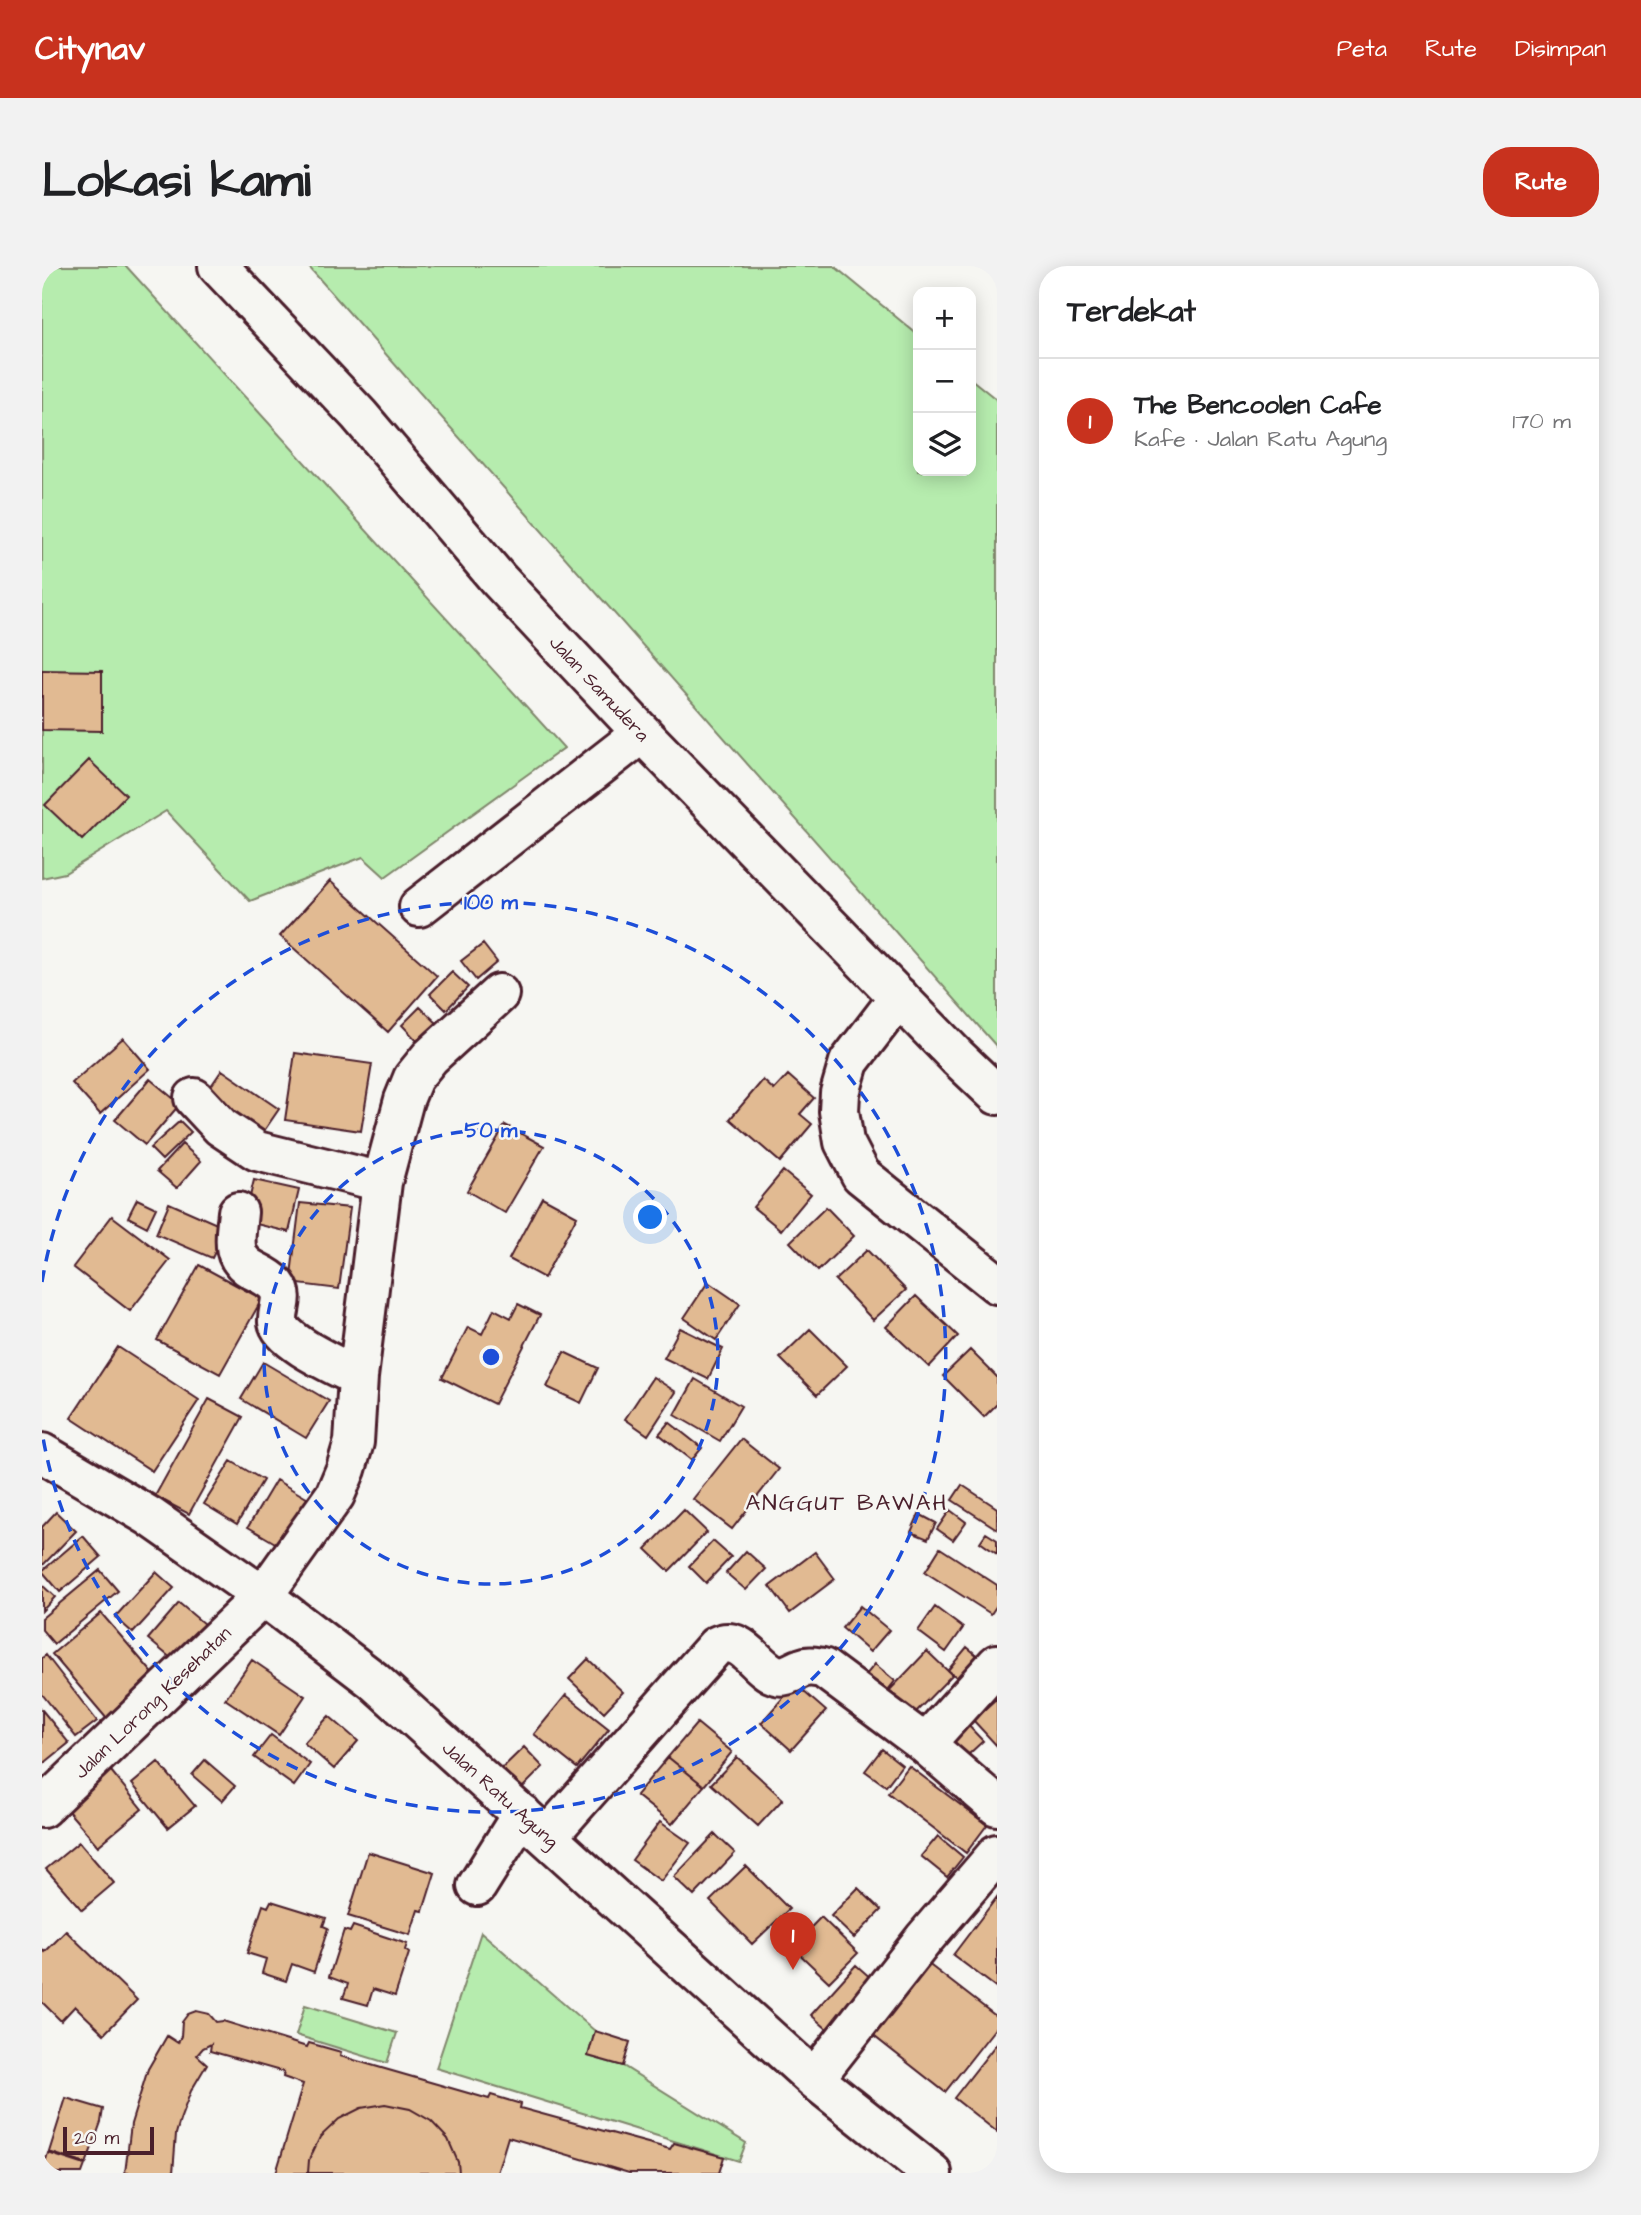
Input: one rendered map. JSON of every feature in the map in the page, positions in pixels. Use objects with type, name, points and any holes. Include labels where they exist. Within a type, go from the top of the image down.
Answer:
[{"type":"street","name":"Jalan Samudera","points":[[218,266],[359,415],[498,579],[642,733],[997,1095]]},
{"type":"street","points":[[419,907],[642,733]]},
{"type":"street","name":"Jalan Lorong Kesehatan","points":[[42,1808],[263,1596],[335,1495],[346,1469],[356,1425],[358,1377],[382,1182],[404,1100],[413,1078],[430,1057],[499,993]]},
{"type":"street","points":[[899,997],[849,1062],[840,1093],[839,1111],[844,1142],[862,1175],[997,1284]]},
{"type":"street","points":[[194,1098],[221,1127],[257,1152],[382,1182]]},
{"type":"street","points":[[238,1212],[236,1250],[244,1265],[270,1279],[280,1292],[278,1319],[281,1330],[291,1340],[358,1377]]},
{"type":"street","name":"Jalan Ratu Agung","points":[[42,1453],[149,1516],[263,1596],[398,1701],[814,2079],[928,2171]]},
{"type":"street","points":[[478,1886],[535,1825],[722,1643],[745,1649],[774,1675],[785,1676],[803,1667],[823,1668],[925,1744],[997,1805]]},
{"type":"street","points":[[925,1744],[997,1664]]},
{"type":"street","points":[[814,2079],[923,1940],[997,1854]]},
{"type":"green space","points":[[42,266],[126,266],[564,748],[385,877],[363,857],[250,901],[166,811],[65,873],[42,878]]},
{"type":"green space","points":[[308,266],[834,266],[913,331],[913,476],[976,476],[976,383],[997,400],[997,1047]]},
{"type":"green space","points":[[481,1932],[595,2031],[588,2056],[623,2066],[746,2143],[739,2161],[436,2068]]},
{"type":"green space","points":[[305,2005],[397,2033],[387,2063],[296,2035]]},
{"type":"building","points":[[42,670],[102,671],[102,731],[42,730]]},
{"type":"building","points":[[89,760],[126,795],[82,840],[45,805]]},
{"type":"building","points":[[330,881],[437,976],[388,1032],[280,936]]},
{"type":"building","points":[[483,944],[497,962],[476,980],[461,961]]},
{"type":"building","points":[[452,972],[468,987],[446,1010],[430,994]]},
{"type":"building","points":[[420,1007],[439,1025],[420,1044],[402,1025]]},
{"type":"building","points":[[123,1038],[150,1069],[100,1114],[72,1083]]},
{"type":"building","points":[[295,1053],[372,1064],[361,1131],[285,1120]]},
{"type":"building","points":[[222,1070],[279,1109],[257,1141],[200,1102]]},
{"type":"building","points":[[788,1075],[814,1098],[800,1114],[812,1124],[780,1162],[730,1119],[763,1080],[774,1090]]},
{"type":"building","points":[[150,1079],[180,1104],[145,1145],[115,1120]]},
{"type":"building","points":[[180,1121],[191,1132],[162,1160],[150,1148]]},
{"type":"building","points":[[505,1125],[544,1146],[505,1213],[467,1191]]},
{"type":"building","points":[[182,1144],[201,1161],[177,1188],[157,1171]]},
{"type":"building","points":[[783,1171],[811,1194],[781,1230],[753,1207]]},
{"type":"building","points":[[254,1180],[299,1190],[289,1232],[244,1221]]},
{"type":"building","points":[[542,1197],[577,1216],[544,1278],[509,1259]]},
{"type":"building","points":[[137,1199],[156,1208],[147,1227],[128,1217]]},
{"type":"building","points":[[169,1203],[226,1228],[212,1258],[156,1234]]},
{"type":"building","points":[[300,1203],[350,1208],[339,1289],[290,1283]]},
{"type":"building","points":[[826,1207],[854,1236],[818,1271],[790,1242]]},
{"type":"building","points":[[112,1216],[170,1260],[130,1311],[73,1267]]},
{"type":"building","points":[[867,1250],[906,1290],[873,1320],[835,1280]]},
{"type":"building","points":[[199,1265],[262,1299],[220,1374],[157,1340]]},
{"type":"building","points":[[708,1282],[740,1304],[716,1340],[684,1318]]},
{"type":"building","points":[[916,1296],[958,1336],[929,1367],[886,1327]]},
{"type":"building","points":[[518,1304],[540,1315],[494,1404],[442,1378],[468,1327],[482,1334],[494,1309],[511,1318]]},
{"type":"building","points":[[680,1328],[723,1349],[708,1379],[664,1358]]},
{"type":"building","points":[[810,1329],[847,1366],[817,1395],[780,1358]]},
{"type":"building","points":[[118,1347],[199,1400],[152,1471],[71,1418]]},
{"type":"building","points":[[970,1350],[997,1377],[997,1404],[984,1417],[943,1376]]},
{"type":"building","points":[[564,1352],[598,1368],[581,1403],[547,1387]]},
{"type":"building","points":[[263,1362],[329,1401],[306,1438],[241,1399]]},
{"type":"building","points":[[653,1377],[676,1392],[648,1435],[625,1419]]},
{"type":"building","points":[[695,1379],[741,1406],[720,1441],[675,1415]]},
{"type":"building","points":[[209,1399],[243,1417],[189,1514],[155,1496]]},
{"type":"building","points":[[669,1422],[702,1448],[692,1460],[659,1434]]},
{"type":"building","points":[[741,1439],[779,1469],[732,1529],[693,1499]]},
{"type":"building","points":[[231,1461],[263,1480],[237,1524],[204,1504]]},
{"type":"building","points":[[276,1480],[310,1500],[282,1547],[248,1527]]},
{"type":"building","points":[[962,1485],[997,1508],[997,1529],[952,1500]]},
{"type":"building","points":[[684,1510],[707,1532],[669,1571],[646,1549]]},
{"type":"building","points":[[950,1510],[966,1522],[953,1540],[937,1529]]},
{"type":"building","points":[[56,1512],[76,1531],[42,1566],[42,1527]]},
{"type":"building","points":[[919,1514],[936,1523],[928,1539],[911,1532]]},
{"type":"building","points":[[986,1533],[997,1540],[997,1554],[980,1542]]},
{"type":"building","points":[[83,1536],[101,1557],[60,1592],[42,1571]]},
{"type":"building","points":[[713,1541],[731,1557],[706,1583],[689,1566]]},
{"type":"building","points":[[940,1548],[997,1585],[997,1605],[991,1614],[925,1572]]},
{"type":"building","points":[[746,1551],[766,1569],[746,1590],[726,1573]]},
{"type":"building","points":[[815,1552],[835,1579],[790,1613],[770,1586]]},
{"type":"building","points":[[100,1570],[118,1591],[54,1644],[42,1630],[42,1618]]},
{"type":"building","points":[[156,1572],[174,1588],[133,1633],[115,1617]]},
{"type":"building","points":[[42,1585],[55,1597],[42,1611]]},
{"type":"building","points":[[179,1603],[210,1629],[179,1665],[148,1639]]},
{"type":"building","points":[[860,1606],[889,1630],[870,1652],[842,1628]]},
{"type":"building","points":[[935,1607],[963,1628],[946,1652],[918,1631]]},
{"type":"building","points":[[101,1613],[156,1677],[107,1719],[52,1654]]},
{"type":"building","points":[[967,1647],[991,1667],[972,1690],[948,1670]]},
{"type":"building","points":[[927,1651],[952,1675],[912,1716],[887,1693]]},
{"type":"building","points":[[46,1655],[97,1721],[76,1737],[42,1694],[42,1658]]},
{"type":"building","points":[[588,1659],[623,1692],[604,1712],[569,1679]]},
{"type":"building","points":[[252,1660],[305,1696],[279,1735],[225,1699]]},
{"type":"building","points":[[875,1664],[895,1681],[876,1705],[855,1688]]},
{"type":"building","points":[[795,1684],[826,1711],[791,1750],[761,1723]]},
{"type":"building","points":[[566,1695],[609,1729],[577,1768],[534,1734]]},
{"type":"building","points":[[997,1698],[997,1746],[973,1720]]},
{"type":"building","points":[[42,1710],[69,1743],[42,1765]]},
{"type":"building","points":[[329,1716],[358,1741],[334,1769],[304,1743]]},
{"type":"building","points":[[964,1721],[983,1741],[954,1768],[935,1748]]},
{"type":"building","points":[[697,1723],[732,1752],[704,1786],[668,1757]]},
{"type":"building","points":[[271,1735],[310,1764],[294,1786],[254,1757]]},
{"type":"building","points":[[524,1747],[543,1767],[512,1798],[492,1778]]},
{"type":"building","points":[[882,1749],[902,1765],[886,1786],[865,1771]]},
{"type":"building","points":[[668,1757],[704,1786],[672,1824],[636,1795]]},
{"type":"building","points":[[737,1757],[783,1799],[758,1826],[711,1784]]},
{"type":"building","points":[[205,1760],[235,1786],[222,1801],[192,1775]]},
{"type":"building","points":[[158,1762],[195,1806],[168,1828],[132,1784]]},
{"type":"building","points":[[107,1766],[142,1809],[98,1846],[62,1804]]},
{"type":"building","points":[[909,1766],[987,1825],[966,1853],[888,1793]]},
{"type":"building","points":[[660,1822],[690,1843],[661,1881],[632,1860]]},
{"type":"building","points":[[715,1834],[735,1853],[694,1896],[674,1877]]},
{"type":"building","points":[[938,1836],[963,1857],[947,1877],[921,1856]]},
{"type":"building","points":[[79,1842],[114,1883],[82,1910],[46,1869]]},
{"type":"building","points":[[368,1852],[435,1873],[423,1911],[418,1910],[410,1935],[348,1916]]},
{"type":"building","points":[[746,1866],[789,1909],[752,1944],[710,1901]]},
{"type":"building","points":[[858,1888],[881,1910],[854,1938],[831,1916]]},
{"type":"building","points":[[997,1897],[997,1988],[953,1955]]},
{"type":"building","points":[[271,1901],[326,1918],[323,1926],[328,1928],[314,1972],[292,1964],[286,1981],[262,1973],[266,1959],[247,1953],[263,1905],[268,1907]]},
{"type":"building","points":[[821,1917],[858,1953],[829,1982],[792,1947]]},
{"type":"building","points":[[353,1926],[407,1944],[405,1950],[409,1953],[395,1996],[373,1989],[368,2005],[343,1998],[348,1984],[329,1977],[344,1930],[350,1932]]},
{"type":"building","points":[[66,1931],[137,2000],[104,2034],[75,2006],[61,2021],[42,2002],[42,1949],[45,1952]]},
{"type":"building","points":[[918,1956],[997,2017],[997,2026],[945,2092],[861,2026]]},
{"type":"building","points":[[856,1965],[872,1979],[827,2029],[811,2015]]},
{"type":"building","points":[[196,2011],[209,2014],[216,2022],[223,2021],[307,2047],[309,2043],[341,2052],[340,2056],[489,2099],[491,2095],[521,2104],[520,2108],[670,2149],[674,2143],[724,2157],[719,2173],[629,2173],[508,2137],[497,2173],[276,2173],[303,2084],[283,2077],[284,2072],[210,2051],[211,2044],[197,2055],[207,2064],[191,2091],[180,2120],[176,2134],[173,2173],[125,2173],[131,2124],[148,2069],[167,2036],[178,2043],[182,2022],[188,2014]]},
{"type":"building","points":[[595,2031],[630,2042],[623,2066],[588,2056]]},
{"type":"building","points":[[997,2043],[997,2132],[954,2098]]},
{"type":"building","points":[[66,2098],[103,2109],[86,2164],[49,2152]]},
{"type":"building","points":[[385,2104],[410,2109],[431,2121],[448,2139],[458,2162],[459,2173],[308,2173],[309,2160],[320,2137],[339,2119],[361,2108]]},
{"type":"building","points":[[48,2153],[85,2165],[82,2173],[42,2173]]},
{"type":"place","name":"The Bencoolen Cafe","points":[[793,1970]]},
{"type":"district","name":"ANGGUT BAWAH","points":[[847,1502]]}]
